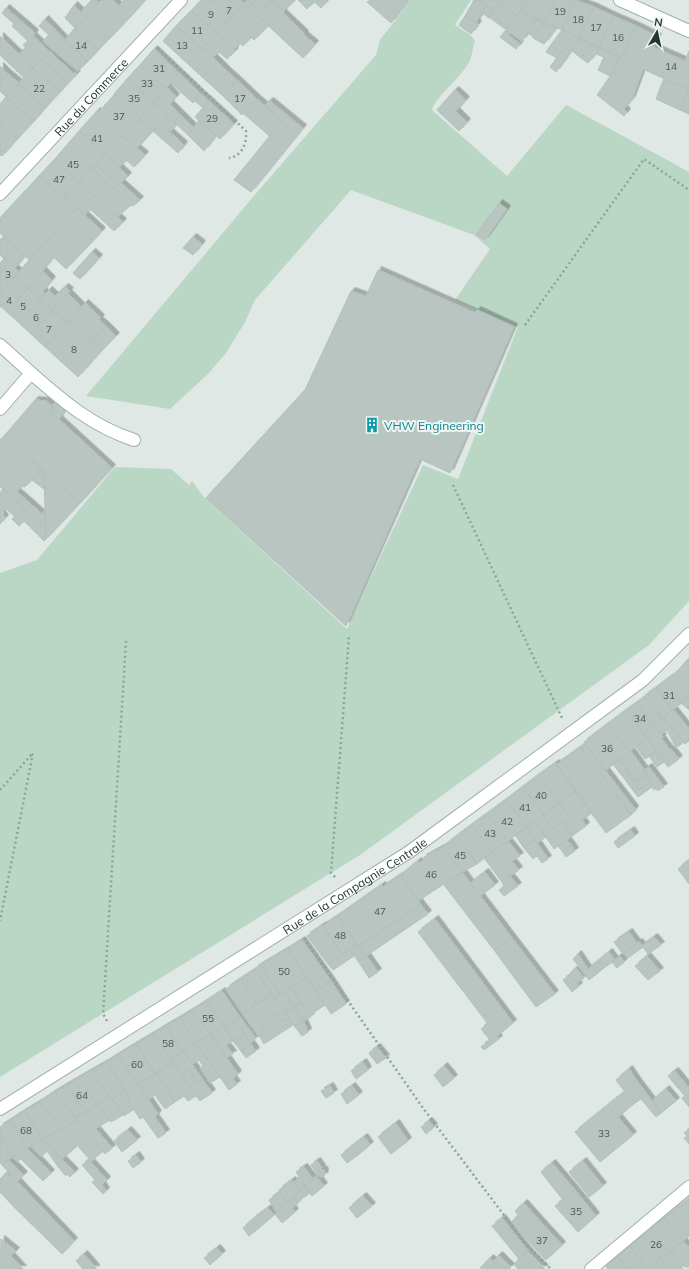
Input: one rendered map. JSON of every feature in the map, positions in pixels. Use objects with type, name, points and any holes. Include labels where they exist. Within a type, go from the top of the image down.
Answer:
[{"type":"street","name":"Rue du Commerce","points":[[0,194],[181,0]]},
{"type":"street","points":[[620,0],[689,31]]},
{"type":"street","points":[[0,345],[74,410],[120,435],[134,440]]},
{"type":"street","points":[[0,409],[31,373]]},
{"type":"street","name":"Rue de la Compagnie Centrale","points":[[0,1109],[409,852],[643,680],[689,634]]},
{"type":"street","points":[[591,1269],[689,1187]]},
{"type":"path","points":[[146,37],[246,131],[246,138],[242,151],[235,157],[229,158]]},
{"type":"path","points":[[525,326],[644,159],[689,190]]},
{"type":"path","points":[[453,485],[558,711],[572,732]]},
{"type":"path","points":[[345,892],[331,873],[349,636]]},
{"type":"path","points":[[116,1036],[102,1014],[126,641]]},
{"type":"path","points":[[0,790],[33,753],[0,922]]},
{"type":"path","points":[[295,924],[422,1108],[525,1243],[551,1269]]},
{"type":"green space","points":[[411,0],[471,0],[455,25],[475,40],[468,64],[434,105],[432,110],[507,176],[566,105],[689,172],[689,601],[649,645],[360,855],[0,1077],[0,573],[37,560],[115,467],[171,469],[189,485],[192,481],[203,496],[347,629],[423,465],[458,479],[518,327],[455,300],[490,249],[474,235],[351,190],[255,300],[245,322],[226,353],[208,374],[170,409],[86,396],[253,197],[376,55],[380,40]]},
{"type":"building","points":[[92,0],[99,2],[86,17],[80,12]]},
{"type":"building","points":[[101,0],[113,0],[130,17],[109,39],[86,17]]},
{"type":"building","points":[[124,0],[145,0],[130,17],[119,6]]},
{"type":"building","points":[[201,0],[210,0],[230,18],[217,33],[191,11]]},
{"type":"building","points":[[210,0],[241,0],[244,3],[230,18]]},
{"type":"building","points":[[247,0],[271,0],[260,12]]},
{"type":"building","points":[[247,0],[260,12],[272,0],[305,34],[291,47],[244,3]]},
{"type":"building","points":[[272,0],[293,0],[294,1],[284,11]]},
{"type":"building","points":[[298,0],[312,0],[314,2],[307,9]]},
{"type":"building","points":[[312,0],[328,0],[321,8]]},
{"type":"building","points":[[370,0],[409,0],[391,23],[367,2]]},
{"type":"building","points":[[474,0],[479,0],[486,5],[476,23],[465,16]]},
{"type":"building","points":[[479,0],[504,0],[494,11]]},
{"type":"building","points":[[504,0],[528,0],[516,16],[501,4]]},
{"type":"building","points":[[528,0],[555,0],[545,23],[520,12]]},
{"type":"building","points":[[555,0],[575,0],[562,30],[545,23]]},
{"type":"building","points":[[575,0],[594,7],[579,38],[562,30]]},
{"type":"building","points":[[244,3],[269,25],[254,40],[230,18]]},
{"type":"building","points":[[501,4],[515,15],[505,29],[489,17]]},
{"type":"building","points":[[74,5],[86,17],[75,28],[65,18]]},
{"type":"building","points":[[486,5],[494,11],[489,18],[482,13]]},
{"type":"building","points":[[594,7],[613,16],[599,47],[579,38]]},
{"type":"building","points":[[6,8],[35,33],[33,36],[49,51],[33,68],[19,54],[26,47],[23,45],[28,41],[12,26],[14,24],[2,13]]},
{"type":"building","points":[[191,11],[217,33],[202,49],[176,26]]},
{"type":"building","points":[[520,12],[537,19],[522,41],[505,29]]},
{"type":"building","points":[[465,16],[478,24],[471,34],[459,25]]},
{"type":"building","points":[[613,16],[636,26],[622,57],[599,47]]},
{"type":"building","points":[[86,17],[109,39],[98,50],[74,29]]},
{"type":"building","points":[[230,18],[251,37],[243,46],[222,27]]},
{"type":"building","points":[[45,19],[65,40],[54,51],[43,41],[49,35],[39,26]]},
{"type":"building","points":[[537,19],[544,22],[533,37],[528,33]]},
{"type":"building","points":[[544,22],[556,28],[544,44],[533,38]]},
{"type":"building","points":[[176,26],[202,49],[188,64],[163,41]]},
{"type":"building","points":[[636,26],[658,37],[653,47],[685,61],[689,51],[689,90],[643,69],[632,99],[624,109],[627,112],[624,116],[597,95],[611,75],[620,57],[622,57]]},
{"type":"building","points":[[222,27],[240,43],[234,50],[217,33]]},
{"type":"building","points":[[74,29],[98,50],[88,61],[65,40]]},
{"type":"building","points":[[506,30],[510,33],[508,35],[520,44],[516,49],[500,37]]},
{"type":"building","points":[[562,30],[580,39],[568,55],[550,46]]},
{"type":"building","points":[[217,33],[235,51],[227,59],[219,52],[213,58],[203,48]]},
{"type":"building","points":[[304,35],[315,44],[303,58],[291,47]]},
{"type":"building","points":[[0,36],[33,68],[24,78],[0,55]]},
{"type":"building","points":[[580,39],[591,44],[581,58],[571,50]]},
{"type":"building","points":[[65,40],[88,61],[78,71],[54,51]]},
{"type":"building","points":[[591,44],[600,48],[588,63],[581,58]]},
{"type":"building","points":[[550,46],[561,52],[557,58],[546,52]]},
{"type":"building","points":[[203,48],[217,61],[202,77],[188,64]]},
{"type":"building","points":[[600,48],[620,57],[610,76],[598,70],[604,57],[596,54]]},
{"type":"building","points":[[154,49],[179,73],[166,88],[140,65]]},
{"type":"building","points":[[49,51],[74,74],[75,72],[77,74],[68,83],[41,59]]},
{"type":"building","points":[[561,52],[568,55],[556,72],[550,67]]},
{"type":"building","points":[[41,59],[68,83],[60,92],[33,68]]},
{"type":"building","points":[[217,61],[228,72],[221,80],[210,69]]},
{"type":"building","points":[[140,65],[166,88],[153,102],[128,78]]},
{"type":"building","points":[[0,66],[8,74],[0,83]]},
{"type":"building","points":[[33,68],[60,92],[45,108],[18,84]]},
{"type":"building","points":[[210,69],[221,80],[228,72],[237,80],[223,96],[202,77]]},
{"type":"building","points":[[179,73],[201,94],[193,103],[171,83]]},
{"type":"building","points":[[8,74],[19,83],[6,97],[0,91],[0,83]]},
{"type":"building","points":[[128,78],[155,103],[140,119],[114,94]]},
{"type":"building","points":[[664,78],[689,90],[680,110],[656,99]]},
{"type":"building","points":[[237,80],[257,99],[242,115],[223,96]]},
{"type":"building","points":[[18,84],[45,108],[34,121],[6,97]]},
{"type":"building","points":[[167,87],[176,97],[170,104],[181,115],[174,122],[153,102]]},
{"type":"building","points":[[455,90],[466,100],[456,111],[467,122],[459,131],[437,110]]},
{"type":"building","points":[[689,90],[689,114],[680,110]]},
{"type":"building","points":[[115,94],[140,119],[123,137],[98,113]]},
{"type":"building","points":[[201,94],[209,101],[203,108],[195,101]]},
{"type":"building","points":[[6,97],[33,122],[17,139],[0,124],[0,104]]},
{"type":"building","points":[[257,99],[279,118],[265,132],[244,114]]},
{"type":"building","points":[[209,101],[234,124],[220,139],[195,117]]},
{"type":"building","points":[[270,101],[303,128],[251,192],[234,180],[269,137],[276,143],[291,130],[265,105]]},
{"type":"building","points":[[155,103],[177,124],[170,132],[160,123],[153,131],[140,119]]},
{"type":"building","points":[[97,111],[122,136],[104,155],[79,131]]},
{"type":"building","points":[[181,115],[194,128],[188,135],[174,122]]},
{"type":"building","points":[[279,118],[291,130],[276,143],[265,132]]},
{"type":"building","points":[[140,119],[153,131],[137,148],[124,136]]},
{"type":"building","points":[[199,120],[216,136],[204,151],[188,135]]},
{"type":"building","points":[[160,123],[184,145],[178,153],[153,131]]},
{"type":"building","points":[[0,124],[17,139],[2,156],[0,155]]},
{"type":"building","points":[[79,131],[104,155],[92,168],[67,145]]},
{"type":"building","points":[[122,136],[145,155],[134,167],[126,160],[119,168],[105,154]]},
{"type":"building","points":[[67,145],[92,168],[79,182],[54,160]]},
{"type":"building","points":[[105,154],[128,176],[119,185],[96,164]]},
{"type":"building","points":[[54,160],[79,182],[64,197],[39,176]]},
{"type":"building","points":[[96,164],[119,185],[121,183],[140,200],[133,206],[131,205],[92,168]]},
{"type":"building","points":[[92,168],[131,205],[117,217],[79,182]]},
{"type":"building","points":[[39,176],[77,208],[29,260],[0,233],[0,218]]},
{"type":"building","points":[[79,182],[123,222],[114,231],[90,209],[85,215],[65,197]]},
{"type":"building","points":[[499,203],[507,209],[485,240],[476,234]]},
{"type":"building","points":[[77,208],[102,231],[66,269],[42,246]]},
{"type":"building","points":[[4,236],[15,247],[4,259],[0,255],[0,240]]},
{"type":"building","points":[[193,237],[202,244],[193,255],[183,248]]},
{"type":"building","points":[[42,246],[54,257],[28,288],[15,276]]},
{"type":"building","points":[[15,247],[25,256],[15,268],[4,259]]},
{"type":"building","points":[[92,252],[99,258],[80,279],[73,273]]},
{"type":"building","points":[[4,259],[19,272],[0,294],[0,263]]},
{"type":"building","name":"VHW Engineering","points":[[378,270],[475,313],[477,310],[514,327],[450,473],[420,459],[346,626],[206,498],[305,390],[351,291],[366,296]]},
{"type":"building","points":[[43,271],[52,280],[43,291],[45,293],[40,299],[28,288]]},
{"type":"building","points":[[15,276],[28,288],[7,312],[0,306],[0,294]]},
{"type":"building","points":[[65,287],[70,291],[52,310],[40,299],[49,290],[55,296]]},
{"type":"building","points":[[28,288],[40,299],[19,323],[7,312]]},
{"type":"building","points":[[68,293],[82,307],[67,323],[52,310]]},
{"type":"building","points":[[40,299],[52,310],[31,334],[19,323]]},
{"type":"building","points":[[85,303],[101,318],[99,320],[106,326],[93,342],[69,320]]},
{"type":"building","points":[[52,310],[67,323],[45,347],[31,334]]},
{"type":"building","points":[[69,320],[102,350],[78,377],[45,347]]},
{"type":"building","points":[[106,326],[116,336],[102,350],[93,342]]},
{"type":"building","points":[[35,400],[46,401],[52,406],[53,408],[51,412],[112,468],[80,503],[5,435]]},
{"type":"building","points":[[57,400],[67,407],[59,419],[50,412],[53,408],[52,406]]},
{"type":"building","points":[[5,435],[34,462],[16,480],[14,478],[3,489],[0,487],[0,440]]},
{"type":"building","points":[[34,462],[41,469],[25,487],[23,486],[17,492],[23,497],[18,503],[3,489],[14,478],[16,480]]},
{"type":"building","points":[[41,469],[44,471],[45,490],[32,480]]},
{"type":"building","points":[[44,471],[80,503],[46,539],[45,510]]},
{"type":"building","points":[[3,489],[23,509],[15,517],[5,508],[1,513],[5,518],[0,524],[0,493]]},
{"type":"building","points":[[23,497],[42,514],[45,510],[46,529],[18,503]]},
{"type":"building","points":[[23,509],[46,529],[46,539],[44,541],[24,521],[19,526],[12,519]]},
{"type":"building","points":[[689,659],[689,692],[675,674]]},
{"type":"building","points":[[675,674],[689,692],[689,697],[682,703],[665,681]]},
{"type":"building","points":[[665,681],[682,703],[672,710],[656,688]]},
{"type":"building","points":[[656,688],[672,710],[662,718],[645,696]]},
{"type":"building","points":[[645,696],[662,718],[653,725],[637,703]]},
{"type":"building","points":[[689,697],[689,710],[681,703]]},
{"type":"building","points":[[637,703],[653,725],[643,733],[627,710]]},
{"type":"building","points":[[673,709],[689,729],[689,741],[685,744],[663,717]]},
{"type":"building","points":[[627,710],[647,738],[629,752],[608,724]]},
{"type":"building","points":[[663,717],[684,742],[676,748],[667,730],[661,734],[653,725]]},
{"type":"building","points":[[608,724],[629,752],[605,771],[584,742]]},
{"type":"building","points":[[653,725],[663,737],[661,738],[670,750],[661,757],[643,733]]},
{"type":"building","points":[[647,738],[657,751],[645,759],[636,747]]},
{"type":"building","points":[[585,744],[635,809],[631,815],[581,747]]},
{"type":"building","points":[[581,747],[631,815],[606,833],[556,765]]},
{"type":"building","points":[[671,749],[679,759],[668,767],[661,757]]},
{"type":"building","points":[[631,751],[648,775],[636,782],[620,760]]},
{"type":"building","points":[[657,751],[664,762],[657,767],[649,756]]},
{"type":"building","points":[[620,760],[639,790],[651,782],[652,787],[638,797],[613,764]]},
{"type":"building","points":[[556,763],[576,791],[559,803],[539,775]]},
{"type":"building","points":[[649,767],[664,787],[657,791],[657,788],[654,790],[644,770]]},
{"type":"building","points":[[539,775],[559,803],[544,815],[523,787]]},
{"type":"building","points":[[646,775],[651,782],[639,790],[634,783]]},
{"type":"building","points":[[523,787],[544,815],[526,827],[506,800]]},
{"type":"building","points":[[576,791],[586,804],[569,817],[559,803]]},
{"type":"building","points":[[506,800],[526,827],[508,841],[487,814]]},
{"type":"building","points":[[559,803],[569,817],[586,804],[592,813],[582,820],[586,826],[572,836],[563,822],[553,829],[543,815]]},
{"type":"building","points":[[487,814],[508,841],[492,852],[472,825]]},
{"type":"building","points":[[543,815],[553,829],[563,822],[572,836],[554,849],[535,821]]},
{"type":"building","points":[[535,821],[546,837],[537,843],[526,827]]},
{"type":"building","points":[[472,825],[492,852],[477,864],[457,836]]},
{"type":"building","points":[[526,827],[535,840],[524,848],[515,835]]},
{"type":"building","points":[[631,830],[635,836],[618,848],[614,842]]},
{"type":"building","points":[[457,836],[477,864],[462,872],[443,847]]},
{"type":"building","points":[[535,840],[548,859],[542,863],[537,856],[533,859],[524,848]]},
{"type":"building","points":[[567,840],[571,845],[562,851],[558,846]]},
{"type":"building","points":[[508,841],[520,856],[512,861],[519,870],[510,876],[492,852]]},
{"type":"building","points":[[571,845],[575,851],[566,857],[562,851]]},
{"type":"building","points":[[443,847],[462,872],[418,901],[401,875],[418,861],[420,863],[424,860],[423,858]]},
{"type":"building","points":[[492,852],[510,876],[502,882],[484,858]]},
{"type":"building","points":[[689,860],[689,884],[678,869]]},
{"type":"building","points":[[462,872],[512,938],[494,950],[444,885]]},
{"type":"building","points":[[485,872],[495,885],[480,896],[471,883]]},
{"type":"building","points":[[401,875],[421,905],[358,946],[338,916],[382,885],[383,887]]},
{"type":"building","points":[[510,876],[518,886],[504,896],[499,890],[504,886],[502,882]]},
{"type":"building","points":[[421,905],[428,914],[366,956],[359,945]]},
{"type":"building","points":[[338,916],[357,944],[342,954],[323,926]]},
{"type":"building","points":[[435,919],[513,1023],[497,1036],[499,1039],[484,1050],[481,1047],[490,1040],[481,1029],[488,1024],[418,932]]},
{"type":"building","points":[[323,925],[342,954],[328,964],[307,936]]},
{"type":"building","points":[[629,932],[637,943],[623,954],[614,942]]},
{"type":"building","points":[[654,937],[661,945],[648,954],[642,946]]},
{"type":"building","points":[[512,938],[555,994],[536,1007],[494,950]]},
{"type":"building","points":[[302,940],[326,974],[311,983],[288,949]]},
{"type":"building","points":[[639,942],[643,947],[628,958],[624,953]]},
{"type":"building","points":[[357,944],[366,956],[358,961],[349,949]]},
{"type":"building","points":[[288,949],[307,977],[280,995],[261,965]]},
{"type":"building","points":[[349,949],[354,956],[333,970],[328,964]]},
{"type":"building","points":[[609,952],[615,960],[604,968],[598,961]]},
{"type":"building","points":[[578,954],[588,969],[598,961],[604,968],[589,980],[573,959]]},
{"type":"building","points":[[366,955],[378,972],[369,978],[358,961]]},
{"type":"building","points":[[620,956],[624,962],[617,968],[612,962]]},
{"type":"building","points":[[647,956],[660,971],[648,980],[635,966]]},
{"type":"building","points":[[261,965],[280,995],[275,999],[255,969]]},
{"type":"building","points":[[576,968],[584,978],[577,983],[570,973]]},
{"type":"building","points":[[255,970],[271,994],[257,1004],[241,979]]},
{"type":"building","points":[[326,974],[331,981],[316,991],[311,983]]},
{"type":"building","points":[[571,975],[579,986],[572,992],[563,980]]},
{"type":"building","points":[[306,978],[325,1005],[310,1015],[291,988]]},
{"type":"building","points":[[241,979],[257,1004],[242,1013],[226,989]]},
{"type":"building","points":[[331,981],[346,1004],[331,1014],[316,991]]},
{"type":"building","points":[[291,988],[301,1002],[294,1007],[284,992]]},
{"type":"building","points":[[222,991],[240,1017],[225,1027],[207,1001]]},
{"type":"building","points":[[284,992],[294,1007],[285,1012],[275,999]]},
{"type":"building","points":[[271,994],[289,1018],[282,1022],[276,1012],[260,1022],[266,1032],[259,1037],[242,1013]]},
{"type":"building","points":[[207,1001],[224,1025],[210,1034],[193,1010]]},
{"type":"building","points":[[301,1002],[311,1017],[303,1021],[294,1007]]},
{"type":"building","points":[[294,1007],[303,1020],[295,1027],[285,1012]]},
{"type":"building","points":[[193,1010],[210,1034],[197,1043],[180,1018]]},
{"type":"building","points":[[276,1012],[282,1022],[289,1018],[293,1025],[264,1044],[260,1037],[266,1032],[260,1022]]},
{"type":"building","points":[[240,1017],[256,1038],[250,1043],[235,1020]]},
{"type":"building","points":[[180,1018],[197,1043],[182,1052],[166,1026]]},
{"type":"building","points":[[235,1020],[244,1034],[233,1041],[225,1027]]},
{"type":"building","points":[[303,1020],[308,1032],[302,1036],[295,1027]]},
{"type":"building","points":[[224,1025],[233,1041],[226,1045],[233,1054],[227,1057],[210,1034]]},
{"type":"building","points":[[166,1026],[182,1052],[170,1059],[153,1034]]},
{"type":"building","points":[[153,1034],[173,1063],[155,1074],[136,1044]]},
{"type":"building","points":[[210,1034],[238,1074],[233,1079],[237,1084],[229,1090],[196,1043]]},
{"type":"building","points":[[244,1034],[251,1044],[241,1051],[233,1041]]},
{"type":"building","points":[[196,1043],[220,1077],[210,1083],[200,1068],[203,1066],[199,1060],[192,1064],[183,1051]]},
{"type":"building","points":[[136,1044],[155,1074],[138,1084],[118,1055]]},
{"type":"building","points":[[251,1044],[256,1051],[246,1058],[241,1051]]},
{"type":"building","points":[[377,1047],[386,1058],[377,1064],[369,1053]]},
{"type":"building","points":[[183,1051],[203,1080],[196,1084],[189,1070],[181,1075],[170,1059]]},
{"type":"building","points":[[118,1055],[138,1084],[125,1091],[107,1062]]},
{"type":"building","points":[[107,1062],[125,1091],[112,1099],[91,1071]]},
{"type":"building","points":[[363,1062],[368,1070],[356,1079],[351,1071]]},
{"type":"building","points":[[173,1063],[196,1096],[188,1101],[184,1096],[175,1102],[156,1073]]},
{"type":"building","points":[[444,1066],[454,1078],[443,1087],[434,1075]]},
{"type":"building","points":[[629,1069],[637,1081],[625,1092],[616,1080]]},
{"type":"building","points":[[189,1070],[196,1084],[203,1080],[212,1093],[200,1101],[181,1075]]},
{"type":"building","points":[[91,1071],[110,1097],[97,1105],[79,1078]]},
{"type":"building","points":[[675,1071],[684,1082],[678,1088],[668,1076]]},
{"type":"building","points":[[156,1073],[175,1102],[165,1109],[155,1095],[148,1100],[138,1084]]},
{"type":"building","points":[[79,1078],[97,1105],[85,1112],[67,1085]]},
{"type":"building","points":[[637,1081],[661,1113],[656,1117],[641,1099],[635,1103],[625,1092]]},
{"type":"building","points":[[684,1082],[689,1088],[689,1107],[682,1098],[685,1096],[678,1088]]},
{"type":"building","points":[[138,1084],[158,1114],[155,1117],[166,1133],[158,1138],[143,1117],[140,1119],[128,1101],[130,1100],[125,1091]]},
{"type":"building","points":[[67,1085],[85,1112],[75,1118],[55,1092]]},
{"type":"building","points":[[330,1086],[334,1093],[326,1098],[321,1091]]},
{"type":"building","points":[[352,1086],[359,1095],[347,1104],[341,1094]]},
{"type":"building","points":[[666,1089],[676,1101],[661,1113],[652,1101]]},
{"type":"building","points":[[125,1091],[133,1110],[124,1116],[112,1099]]},
{"type":"building","points":[[55,1092],[76,1120],[63,1129],[40,1102]]},
{"type":"building","points":[[625,1092],[635,1103],[618,1117],[608,1105]]},
{"type":"building","points":[[110,1097],[123,1115],[111,1122],[97,1105]]},
{"type":"building","points":[[40,1102],[62,1128],[42,1139],[25,1111]]},
{"type":"building","points":[[97,1105],[110,1120],[98,1127],[85,1112]]},
{"type":"building","points":[[608,1105],[633,1135],[600,1162],[575,1132]]},
{"type":"building","points":[[25,1111],[42,1139],[27,1148],[11,1120]]},
{"type":"building","points":[[85,1112],[98,1127],[96,1129],[112,1148],[105,1154],[75,1118]]},
{"type":"building","points":[[11,1120],[27,1148],[12,1157],[0,1133],[0,1127]]},
{"type":"building","points":[[76,1120],[103,1151],[91,1161],[63,1129]]},
{"type":"building","points":[[429,1121],[434,1127],[426,1134],[421,1127]]},
{"type":"building","points":[[396,1123],[408,1141],[391,1154],[378,1137]]},
{"type":"building","points":[[62,1128],[77,1146],[62,1159],[43,1139]]},
{"type":"building","points":[[689,1129],[689,1144],[684,1138],[687,1136],[684,1133]]},
{"type":"building","points":[[128,1130],[137,1140],[122,1152],[114,1141]]},
{"type":"building","points":[[0,1133],[12,1157],[1,1164],[0,1162]]},
{"type":"building","points":[[364,1137],[370,1145],[358,1155],[351,1147]]},
{"type":"building","points":[[42,1139],[75,1172],[70,1177],[67,1174],[66,1176],[47,1151],[41,1157],[31,1146]]},
{"type":"building","points":[[351,1147],[358,1155],[347,1163],[341,1155]]},
{"type":"building","points":[[27,1148],[51,1173],[43,1181],[21,1159],[17,1162],[12,1157]]},
{"type":"building","points":[[136,1155],[141,1162],[133,1168],[128,1161]]},
{"type":"building","points":[[9,1160],[24,1175],[17,1181],[1,1164]]},
{"type":"building","points":[[89,1160],[107,1180],[102,1185],[106,1191],[103,1194],[92,1182],[95,1180],[82,1165]]},
{"type":"building","points":[[317,1161],[322,1168],[316,1173],[311,1165]]},
{"type":"building","points":[[583,1161],[603,1186],[589,1197],[569,1172]]},
{"type":"building","points":[[552,1163],[575,1190],[563,1200],[541,1172]]},
{"type":"building","points":[[304,1167],[313,1179],[305,1186],[296,1172]]},
{"type":"building","points":[[319,1169],[323,1169],[325,1173],[323,1177],[319,1177],[317,1175],[317,1171]]},
{"type":"building","points":[[6,1173],[17,1181],[29,1194],[15,1208],[0,1192],[0,1179]]},
{"type":"building","points":[[316,1176],[324,1186],[312,1196],[305,1185]]},
{"type":"building","points":[[300,1178],[305,1185],[300,1191],[294,1182]]},
{"type":"building","points":[[292,1180],[300,1191],[287,1203],[279,1190]]},
{"type":"building","points":[[305,1186],[310,1193],[297,1202],[293,1197]]},
{"type":"building","points":[[575,1190],[596,1216],[578,1232],[555,1206]]},
{"type":"building","points":[[280,1192],[287,1203],[277,1213],[269,1200]]},
{"type":"building","points":[[29,1194],[74,1241],[62,1254],[15,1208]]},
{"type":"building","points":[[363,1196],[372,1206],[357,1218],[349,1208]]},
{"type":"building","points":[[293,1197],[298,1203],[292,1208],[295,1212],[282,1223],[275,1214]]},
{"type":"building","points":[[689,1198],[689,1216],[681,1205]]},
{"type":"building","points":[[524,1203],[539,1220],[522,1235],[512,1221],[519,1216],[515,1211]]},
{"type":"building","points":[[681,1205],[689,1216],[689,1236],[683,1241],[664,1218]]},
{"type":"building","points":[[268,1208],[274,1215],[259,1228],[253,1219]]},
{"type":"building","points":[[502,1218],[528,1251],[519,1259],[492,1226]]},
{"type":"building","points":[[664,1218],[683,1241],[668,1252],[651,1229]]},
{"type":"building","points":[[253,1219],[259,1228],[249,1236],[243,1228]]},
{"type":"building","points":[[539,1220],[562,1245],[546,1260],[522,1235]]},
{"type":"building","points":[[651,1229],[668,1252],[661,1258],[643,1236]]},
{"type":"building","points":[[643,1236],[661,1258],[648,1269],[630,1246]]},
{"type":"building","points":[[1,1239],[16,1251],[11,1256],[23,1269],[0,1269]]},
{"type":"building","points":[[683,1241],[689,1248],[689,1267],[685,1267],[670,1251]]},
{"type":"building","points":[[630,1246],[647,1269],[627,1269],[618,1256]]},
{"type":"building","points":[[217,1248],[222,1254],[210,1265],[204,1258]]},
{"type":"building","points":[[528,1251],[545,1269],[518,1269],[514,1264]]},
{"type":"building","points":[[670,1251],[683,1265],[681,1266],[683,1269],[669,1269],[661,1259]]},
{"type":"building","points":[[84,1254],[96,1269],[83,1269],[76,1261]]},
{"type":"building","points":[[499,1255],[511,1267],[509,1269],[500,1269],[493,1261]]},
{"type":"building","points":[[618,1256],[627,1269],[608,1269],[606,1266]]},
{"type":"building","points":[[490,1258],[493,1261],[500,1269],[480,1268]]},
{"type":"building","points":[[661,1259],[669,1269],[648,1269]]},
{"type":"place","name":"VHW Engineering","points":[[372,425]]}]
